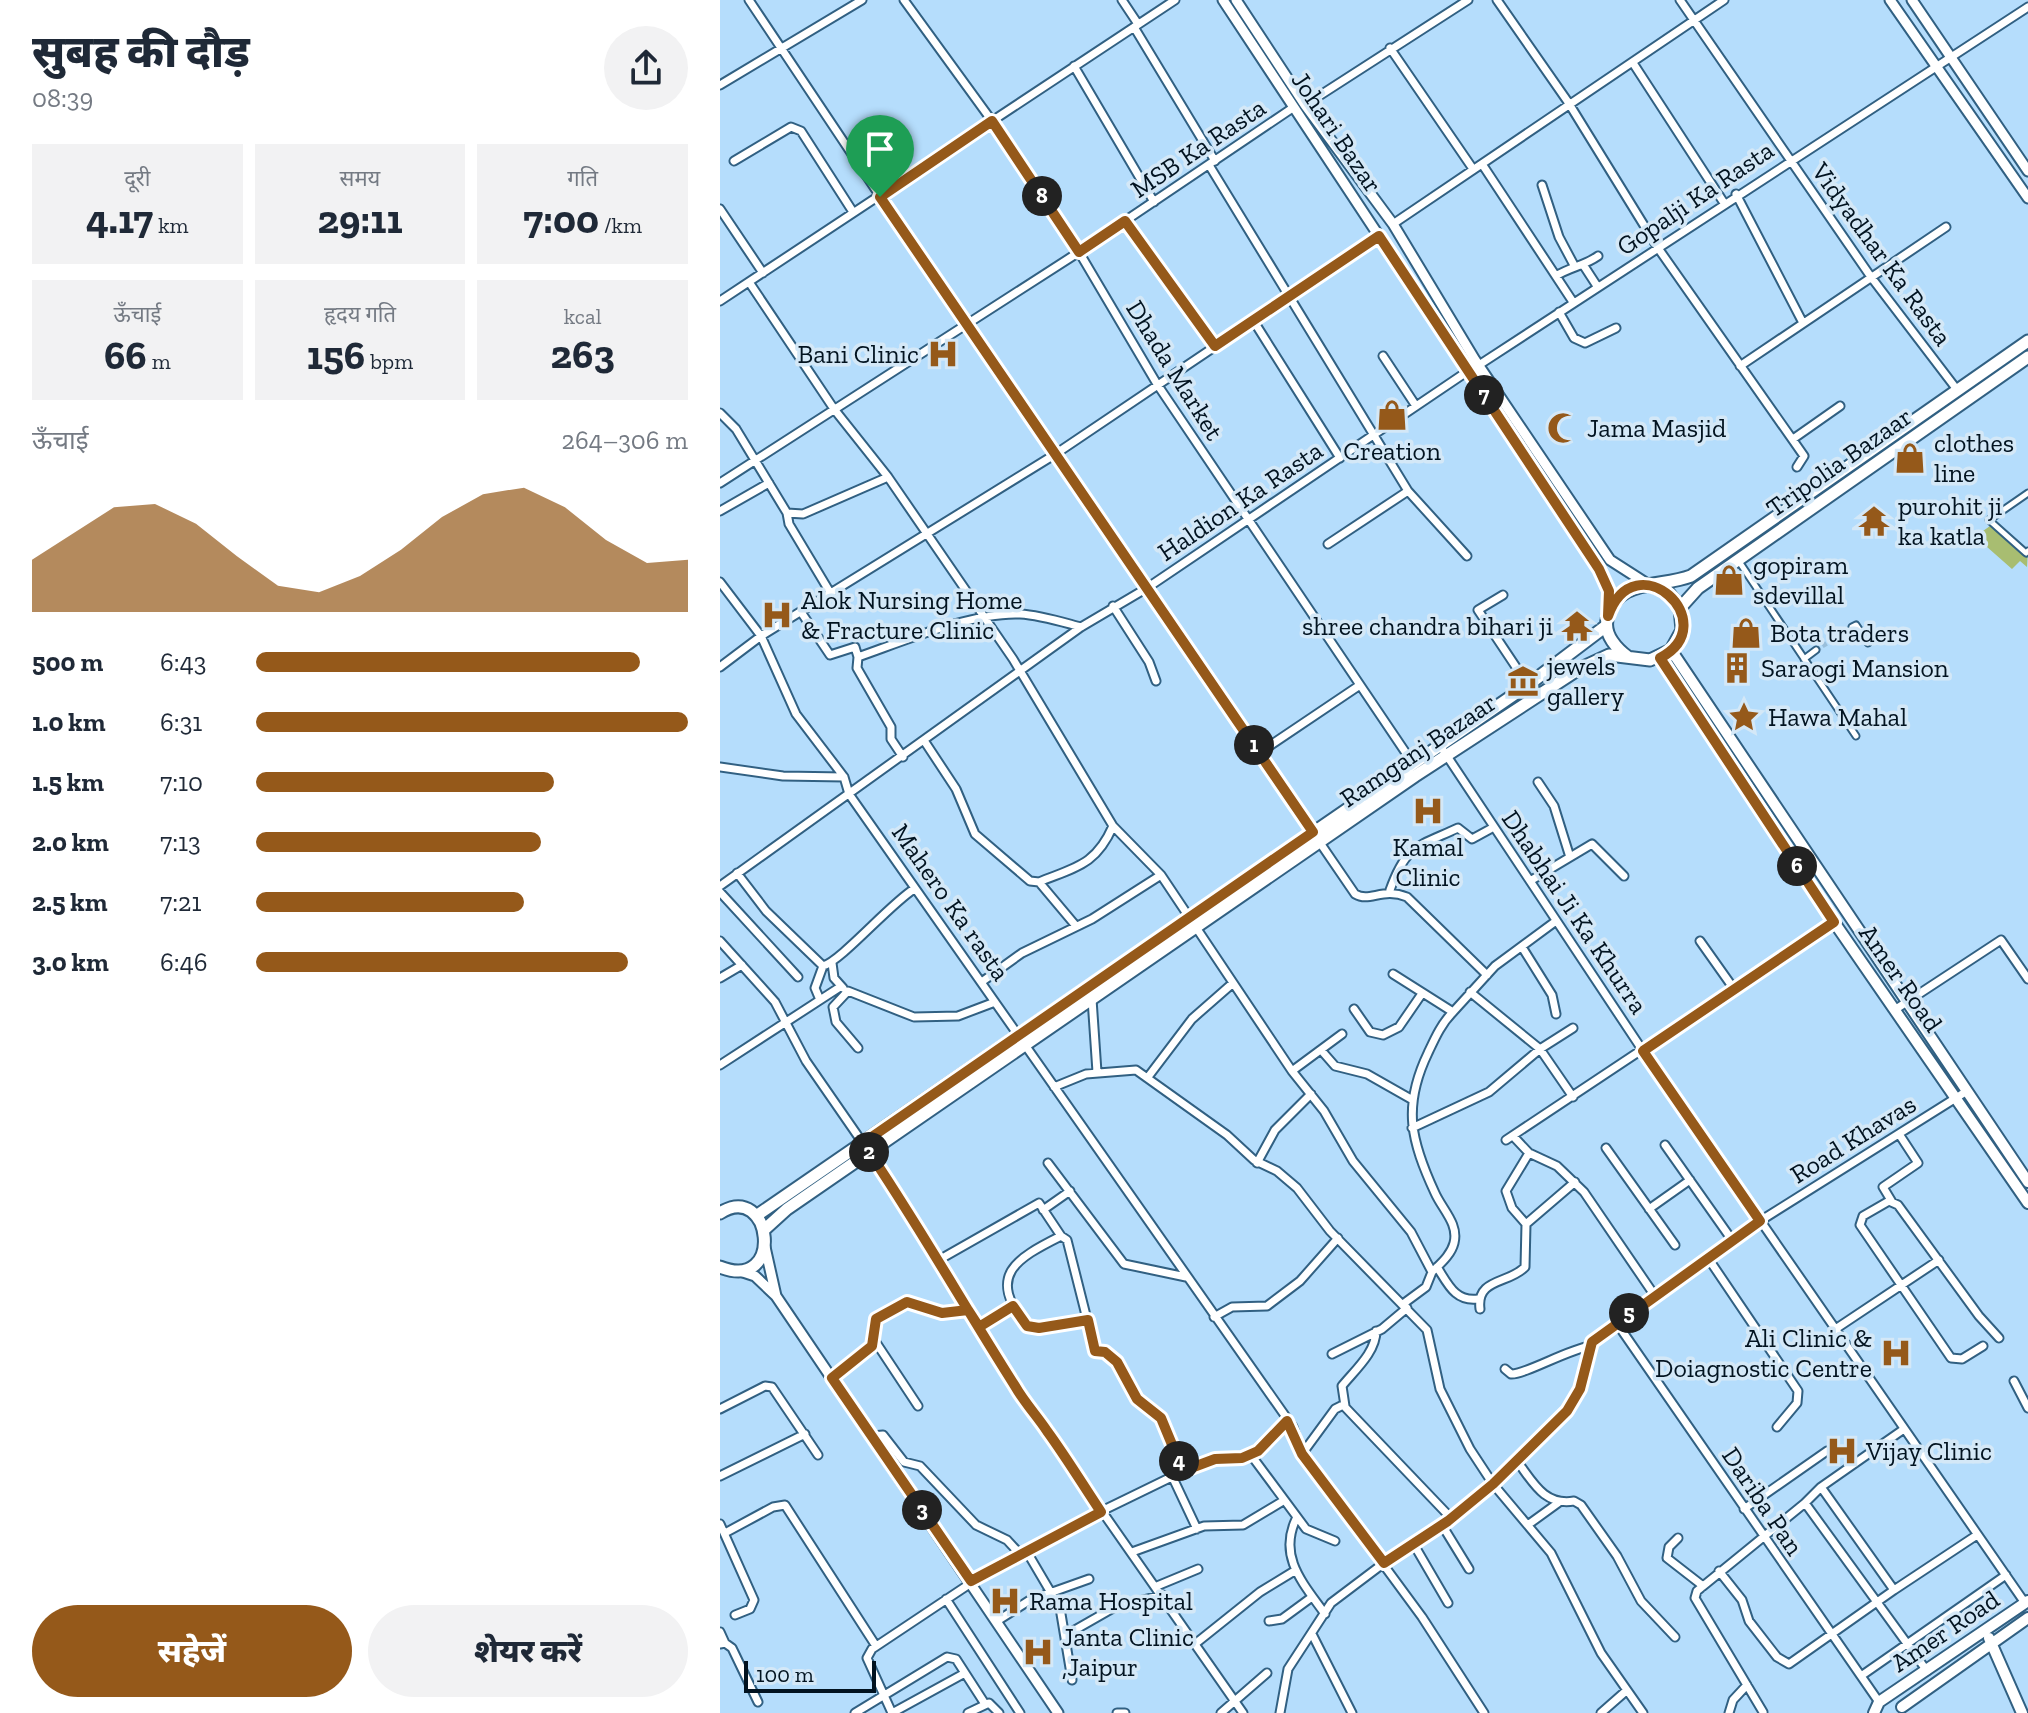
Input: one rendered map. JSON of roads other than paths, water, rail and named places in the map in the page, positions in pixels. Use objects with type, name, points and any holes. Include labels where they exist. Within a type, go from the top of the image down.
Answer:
[{"type":"main road","name":"Tripolia Bazaar","points":[[1680,608],[1698,588],[1962,396],[2028,341]]},
{"type":"main road","name":"Tripolia Bazaar","points":[[1650,585],[1691,576],[1962,396],[2028,357]]},
{"type":"main road","points":[[1650,585],[1668,592],[1680,608],[1682,630],[1671,650],[1660,658],[1630,659],[1614,645],[1607,621],[1618,597],[1627,590],[1650,585]]},
{"type":"main road","name":"Ramganj Bazaar","points":[[765,1229],[866,1148],[1190,917],[1528,685],[1607,621]]},
{"type":"main road","name":"Amer Road","points":[[1671,650],[2028,1182]]},
{"type":"main road","name":"Ramganj Bazaar","points":[[1021,1039],[1092,999],[1447,755],[1594,661],[1609,655],[1630,659]]},
{"type":"main road","name":"Amer Road","points":[[1660,658],[1834,922],[2028,1203]]},
{"type":"main road","name":"Ramganj Bazaar","points":[[756,1216],[866,1148]]},
{"type":"main road","points":[[721,1268],[740,1270],[760,1259],[765,1247],[765,1229],[756,1216],[742,1208],[722,1207]]},
{"type":"main road","name":"Amer Road","points":[[1884,1700],[2027,1602]]},
{"type":"main road","name":"Amer Road","points":[[1902,1710],[2028,1618]]},
{"type":"main road","points":[[1985,1630],[2022,1713]]},
{"type":"main road","points":[[1874,1713],[1884,1700],[1902,1710]]},
{"type":"street","points":[[749,0],[1054,455],[1355,894],[1369,897],[1390,890],[1407,897],[1487,975]]},
{"type":"street","points":[[720,85],[862,0]]},
{"type":"street","name":"Dhada Market","points":[[904,0],[992,121],[1079,252],[1157,384],[1412,762]]},
{"type":"street","points":[[1122,0],[1212,163],[1408,491],[1467,556]]},
{"type":"street","points":[[720,301],[1175,0]]},
{"type":"street","name":"Johari Bazar","points":[[1223,0],[1599,569],[1609,591],[1607,621]]},
{"type":"street","name":"Johari Bazar","points":[[1236,0],[1305,105],[1393,224],[1479,365],[1610,560],[1650,585]]},
{"type":"street","points":[[1305,105],[1468,0]]},
{"type":"street","points":[[1497,0],[1568,102],[1658,248],[1793,439],[1805,460],[1797,467]]},
{"type":"street","name":"Vidyadhar Ka Rasta","points":[[1680,0],[1871,277],[1962,396]]},
{"type":"street","points":[[1393,224],[1568,102],[1633,63],[1724,0]]},
{"type":"street","points":[[1890,0],[2028,198]]},
{"type":"street","points":[[1912,0],[2028,171]]},
{"type":"street","name":"Gopalji Ka Rasta","points":[[1479,365],[1736,194],[2028,7]]},
{"type":"street","points":[[1390,48],[1473,169]]},
{"type":"street","points":[[1633,63],[1724,203]]},
{"type":"street","points":[[1074,66],[1154,202]]},
{"type":"street","name":"MSB Ka Rasta","points":[[720,483],[1079,252],[1294,107]]},
{"type":"street","points":[[734,161],[791,127],[801,131],[853,212]]},
{"type":"street","points":[[1482,164],[1573,302]]},
{"type":"street","points":[[1542,185],[1559,237],[1597,286]]},
{"type":"street","points":[[1736,194],[1803,323]]},
{"type":"street","points":[[721,215],[763,273]]},
{"type":"street","points":[[1125,221],[1215,346]]},
{"type":"street","points":[[1740,366],[1946,227]]},
{"type":"street","points":[[720,667],[761,636],[1054,455],[1379,236]]},
{"type":"street","points":[[1556,276],[1598,256]]},
{"type":"street","points":[[749,282],[834,409],[888,477],[1020,672],[1113,826],[1161,875],[1292,1071],[1311,1094],[1353,1161],[1411,1232],[1434,1270],[1457,1296],[1468,1301],[1478,1299]]},
{"type":"street","points":[[1559,312],[1574,338],[1585,343],[1616,328]]},
{"type":"street","points":[[1253,320],[1340,458]]},
{"type":"street","points":[[1383,356],[1416,406]]},
{"type":"street","name":"Haldion Ka Rasta","points":[[720,886],[925,742],[1081,627],[1147,588],[1468,371]]},
{"type":"street","points":[[1793,439],[1840,406]]},
{"type":"street","points":[[720,413],[736,429],[756,460],[787,513],[793,533],[813,559],[831,594]]},
{"type":"street","points":[[787,513],[803,514],[888,477]]},
{"type":"street","points":[[720,511],[769,483]]},
{"type":"street","points":[[1328,544],[1408,491]]},
{"type":"street","points":[[2028,493],[1989,520],[2026,553],[2028,551]]},
{"type":"street","points":[[1738,560],[1856,736]]},
{"type":"street","points":[[720,582],[761,636],[796,714],[844,777]]},
{"type":"street","points":[[1503,595],[1478,610],[1528,685]]},
{"type":"street","points":[[1113,606],[1149,662],[1156,681]]},
{"type":"street","points":[[801,612],[830,655],[855,647],[857,668],[891,727],[891,739],[903,757]]},
{"type":"street","points":[[858,657],[938,629],[1018,614],[1081,627]]},
{"type":"street","points":[[1852,627],[1856,625],[1868,643]]},
{"type":"street","points":[[1804,659],[1816,650]]},
{"type":"street","points":[[1259,753],[1360,685]]},
{"type":"street","points":[[925,742],[956,789],[975,834],[1030,881],[1039,882],[1091,860],[1105,845],[1113,826]]},
{"type":"street","name":"Dhabhai Ji Ka Khurra","points":[[1439,744],[1643,1051],[1834,1330],[2027,1602]]},
{"type":"street","points":[[720,767],[783,776],[844,777]]},
{"type":"street","name":"Mahero Ka rasta","points":[[844,777],[849,794],[914,889],[983,981],[1287,1421],[1302,1454],[1384,1563],[1484,1713]]},
{"type":"street","points":[[1538,782],[1554,806],[1569,854]]},
{"type":"street","points":[[1390,890],[1399,864],[1409,852],[1458,828],[1472,839],[1494,827]]},
{"type":"street","points":[[1530,881],[1569,854],[1592,844],[1624,876]]},
{"type":"street","points":[[737,873],[766,911],[827,965],[844,989],[914,1017],[958,1016],[995,1002]]},
{"type":"street","points":[[983,981],[1022,953],[1076,926],[1161,875]]},
{"type":"street","points":[[1039,882],[1076,926]]},
{"type":"street","points":[[820,1000],[815,988],[827,965],[914,889]]},
{"type":"street","points":[[720,892],[798,977]]},
{"type":"street","points":[[1332,1354],[1376,1331],[1426,1287],[1454,1243],[1451,1218],[1434,1191],[1412,1128],[1411,1099],[1416,1077],[1443,1022],[1504,959],[1556,921]]},
{"type":"street","points":[[1655,1296],[1575,1182],[1557,1166],[1529,1153],[1510,1138],[1834,922]]},
{"type":"street","points":[[1896,1009],[2001,940],[2028,979]]},
{"type":"street","points":[[720,941],[775,1002],[806,1061],[866,1148],[1006,1372],[1243,1713]]},
{"type":"street","points":[[1700,941],[1734,989]]},
{"type":"street","points":[[1522,947],[1552,995],[1556,1014]]},
{"type":"street","points":[[720,978],[742,965]]},
{"type":"street","points":[[1393,974],[1421,995],[1453,1012]]},
{"type":"street","points":[[1148,1077],[1192,1019],[1233,983]]},
{"type":"street","points":[[720,1065],[820,1000],[844,989]]},
{"type":"street","points":[[844,989],[833,1007],[836,1022],[858,1048]]},
{"type":"street","points":[[1470,992],[1508,1019],[1540,1049],[1573,1097]]},
{"type":"street","points":[[1354,1009],[1370,1032],[1383,1035],[1405,1021],[1421,995]]},
{"type":"street","points":[[1092,999],[1097,1072]]},
{"type":"street","points":[[1412,1128],[1489,1092],[1540,1049],[1573,1028]]},
{"type":"street","points":[[1292,1071],[1342,1034]]},
{"type":"street","points":[[1321,1050],[1335,1066],[1367,1074],[1411,1099]]},
{"type":"street","points":[[1054,1087],[1097,1072],[1125,1069],[1148,1077],[1257,1163],[1277,1171],[1297,1188],[1338,1238],[1427,1330],[1446,1405],[1493,1484],[1551,1553],[1601,1653],[1643,1713]]},
{"type":"street","name":"Road Khavas","points":[[1590,1346],[1616,1322],[1760,1221],[1967,1091]]},
{"type":"street","points":[[1257,1163],[1275,1130],[1311,1094]]},
{"type":"street","points":[[1899,1134],[1918,1163],[1883,1187],[1892,1202],[1910,1217],[1979,1316],[1999,1338]]},
{"type":"street","points":[[1665,1145],[1732,1240]]},
{"type":"street","points":[[1606,1148],[1675,1245]]},
{"type":"street","points":[[1480,1309],[1478,1299],[1485,1287],[1525,1267],[1526,1224],[1512,1208],[1506,1191],[1529,1153]]},
{"type":"street","points":[[1048,1163],[1124,1264],[1186,1277]]},
{"type":"street","points":[[1649,1209],[1690,1180]]},
{"type":"street","points":[[1526,1224],[1575,1182]]},
{"type":"street","points":[[1043,1210],[1070,1191]]},
{"type":"street","points":[[1892,1202],[1880,1204],[1863,1216],[1860,1225],[1951,1358],[1962,1359],[1983,1346]]},
{"type":"street","points":[[937,1261],[1039,1203],[1067,1240],[1095,1351],[1105,1352],[1117,1362],[1137,1399],[1161,1418],[1183,1471]]},
{"type":"street","points":[[1061,1236],[1031,1251],[1010,1269],[1007,1278],[1013,1306],[1027,1326],[1039,1328],[1088,1320]]},
{"type":"street","points":[[1214,1317],[1232,1307],[1267,1306],[1300,1281],[1338,1238]]},
{"type":"street","points":[[765,1247],[776,1296]]},
{"type":"street","points":[[1708,1258],[1798,1391],[1797,1403],[1777,1427]]},
{"type":"street","points":[[1834,1330],[1939,1260]]},
{"type":"street","points":[[740,1270],[755,1276],[776,1296],[1058,1713]]},
{"type":"street","points":[[918,1406],[875,1341],[873,1323],[901,1304],[913,1302],[942,1313],[968,1310]]},
{"type":"street","points":[[979,1327],[1013,1306]]},
{"type":"street","name":"Dariba Pan","points":[[1616,1322],[1830,1634],[1861,1676],[1884,1700]]},
{"type":"street","points":[[1376,1331],[1376,1341],[1370,1352],[1342,1386],[1345,1406],[1451,1518]]},
{"type":"street","points":[[832,1378],[875,1341]]},
{"type":"street","points":[[1280,1713],[1288,1669],[1331,1603],[1442,1525],[1517,1461],[1567,1411],[1580,1389],[1590,1346],[1557,1354],[1521,1374],[1511,1374],[1505,1369]]},
{"type":"street","points":[[2014,1381],[2028,1408]]},
{"type":"street","points":[[720,1409],[765,1386],[772,1387],[818,1455]]},
{"type":"street","points":[[1302,1454],[1335,1409],[1345,1406]]},
{"type":"street","points":[[965,1673],[892,1713],[868,1663],[876,1646],[971,1581],[1183,1471],[1215,1459],[1251,1455],[1268,1443],[1287,1421]]},
{"type":"street","points":[[1763,1712],[1697,1604],[1697,1591],[1821,1487],[1904,1429]]},
{"type":"street","points":[[720,1476],[805,1434]]},
{"type":"street","points":[[872,1436],[883,1435],[904,1462],[920,1466],[976,1525],[1007,1540],[1024,1553],[1060,1608],[1072,1680]]},
{"type":"street","points":[[1744,1509],[1827,1451]]},
{"type":"street","points":[[1251,1455],[1296,1519],[1306,1529],[1335,1541]]},
{"type":"street","points":[[1517,1461],[1543,1495],[1558,1503]]},
{"type":"street","points":[[1172,1476],[1197,1529]]},
{"type":"street","points":[[1821,1487],[1894,1590]]},
{"type":"street","points":[[1132,1552],[1197,1529],[1243,1525],[1283,1501]]},
{"type":"street","points":[[1529,1524],[1558,1503],[1574,1501],[1581,1505],[1617,1556],[1641,1601],[1675,1637]]},
{"type":"street","points":[[1805,1503],[1927,1671]]},
{"type":"street","points":[[725,1533],[773,1507],[785,1505],[876,1646]]},
{"type":"street","points":[[1296,1519],[1288,1536],[1296,1570],[1325,1614]]},
{"type":"street","points":[[720,1524],[755,1604],[735,1615]]},
{"type":"street","points":[[1442,1525],[1469,1569]]},
{"type":"street","points":[[1719,1571],[1742,1600],[1749,1621],[1783,1662],[1794,1662],[1830,1634],[1977,1535]]},
{"type":"street","points":[[1678,1538],[1669,1547],[1667,1558],[1703,1586]]},
{"type":"street","points":[[1413,1543],[1448,1603]]},
{"type":"street","points":[[1157,1586],[1198,1569]]},
{"type":"street","points":[[1195,1644],[1260,1592],[1296,1570]]},
{"type":"street","points":[[1861,1676],[2006,1575]]},
{"type":"street","points":[[997,1621],[1030,1600],[1089,1579]]},
{"type":"street","points":[[1066,1635],[1115,1607],[1163,1595]]},
{"type":"street","points":[[1269,1621],[1282,1619],[1312,1597]]},
{"type":"street","points":[[946,1599],[1020,1713]]},
{"type":"street","points":[[720,1632],[722,1644],[732,1648],[758,1702]]},
{"type":"street","points":[[1312,1634],[1352,1713]]},
{"type":"street","points":[[855,1713],[947,1657],[953,1657],[985,1704]]},
{"type":"street","points":[[1221,1713],[1267,1673]]},
{"type":"street","points":[[1729,1713],[1733,1700],[1747,1685]]},
{"type":"street","points":[[1601,1713],[1626,1691]]},
{"type":"street","points":[[968,1713],[985,1704],[993,1704],[999,1713]]},
{"type":"street","points":[[1117,1713],[1125,1713]]},
{"type":"tunnel","points":[[1816,650],[1852,627]]},
{"type":"place","name":"Bani Clinic","points":[[943,354]]},
{"type":"place","name":"Creation","points":[[1392,415]]},
{"type":"place","name":"Jama Masjid","points":[[1563,428]]},
{"type":"place","name":"clothes line","points":[[1910,458]]},
{"type":"place","name":"purohit ji ka katla","points":[[1874,521]]},
{"type":"place","name":"gopiram sdevillal","points":[[1729,580]]},
{"type":"place","name":"Alok Nursing Home & Fracture Clinic","points":[[777,615]]},
{"type":"place","name":"shree chandra bihari ji","points":[[1577,626]]},
{"type":"place","name":"Bota traders","points":[[1746,633]]},
{"type":"place","name":"Saraogi Mansion","points":[[1737,668]]},
{"type":"place","name":"jewels gallery","points":[[1523,681]]},
{"type":"place","name":"Hawa Mahal","points":[[1744,717]]},
{"type":"place","name":"Kamal Clinic","points":[[1428,811]]},
{"type":"place","name":"Ali Clinic & Doiagnostic Centre","points":[[1896,1353]]},
{"type":"place","name":"Vijay Clinic","points":[[1842,1451]]},
{"type":"place","name":"Rama Hospital","points":[[1005,1601]]},
{"type":"place","name":"Janta Clinic ,Jaipur","points":[[1038,1652]]}]
